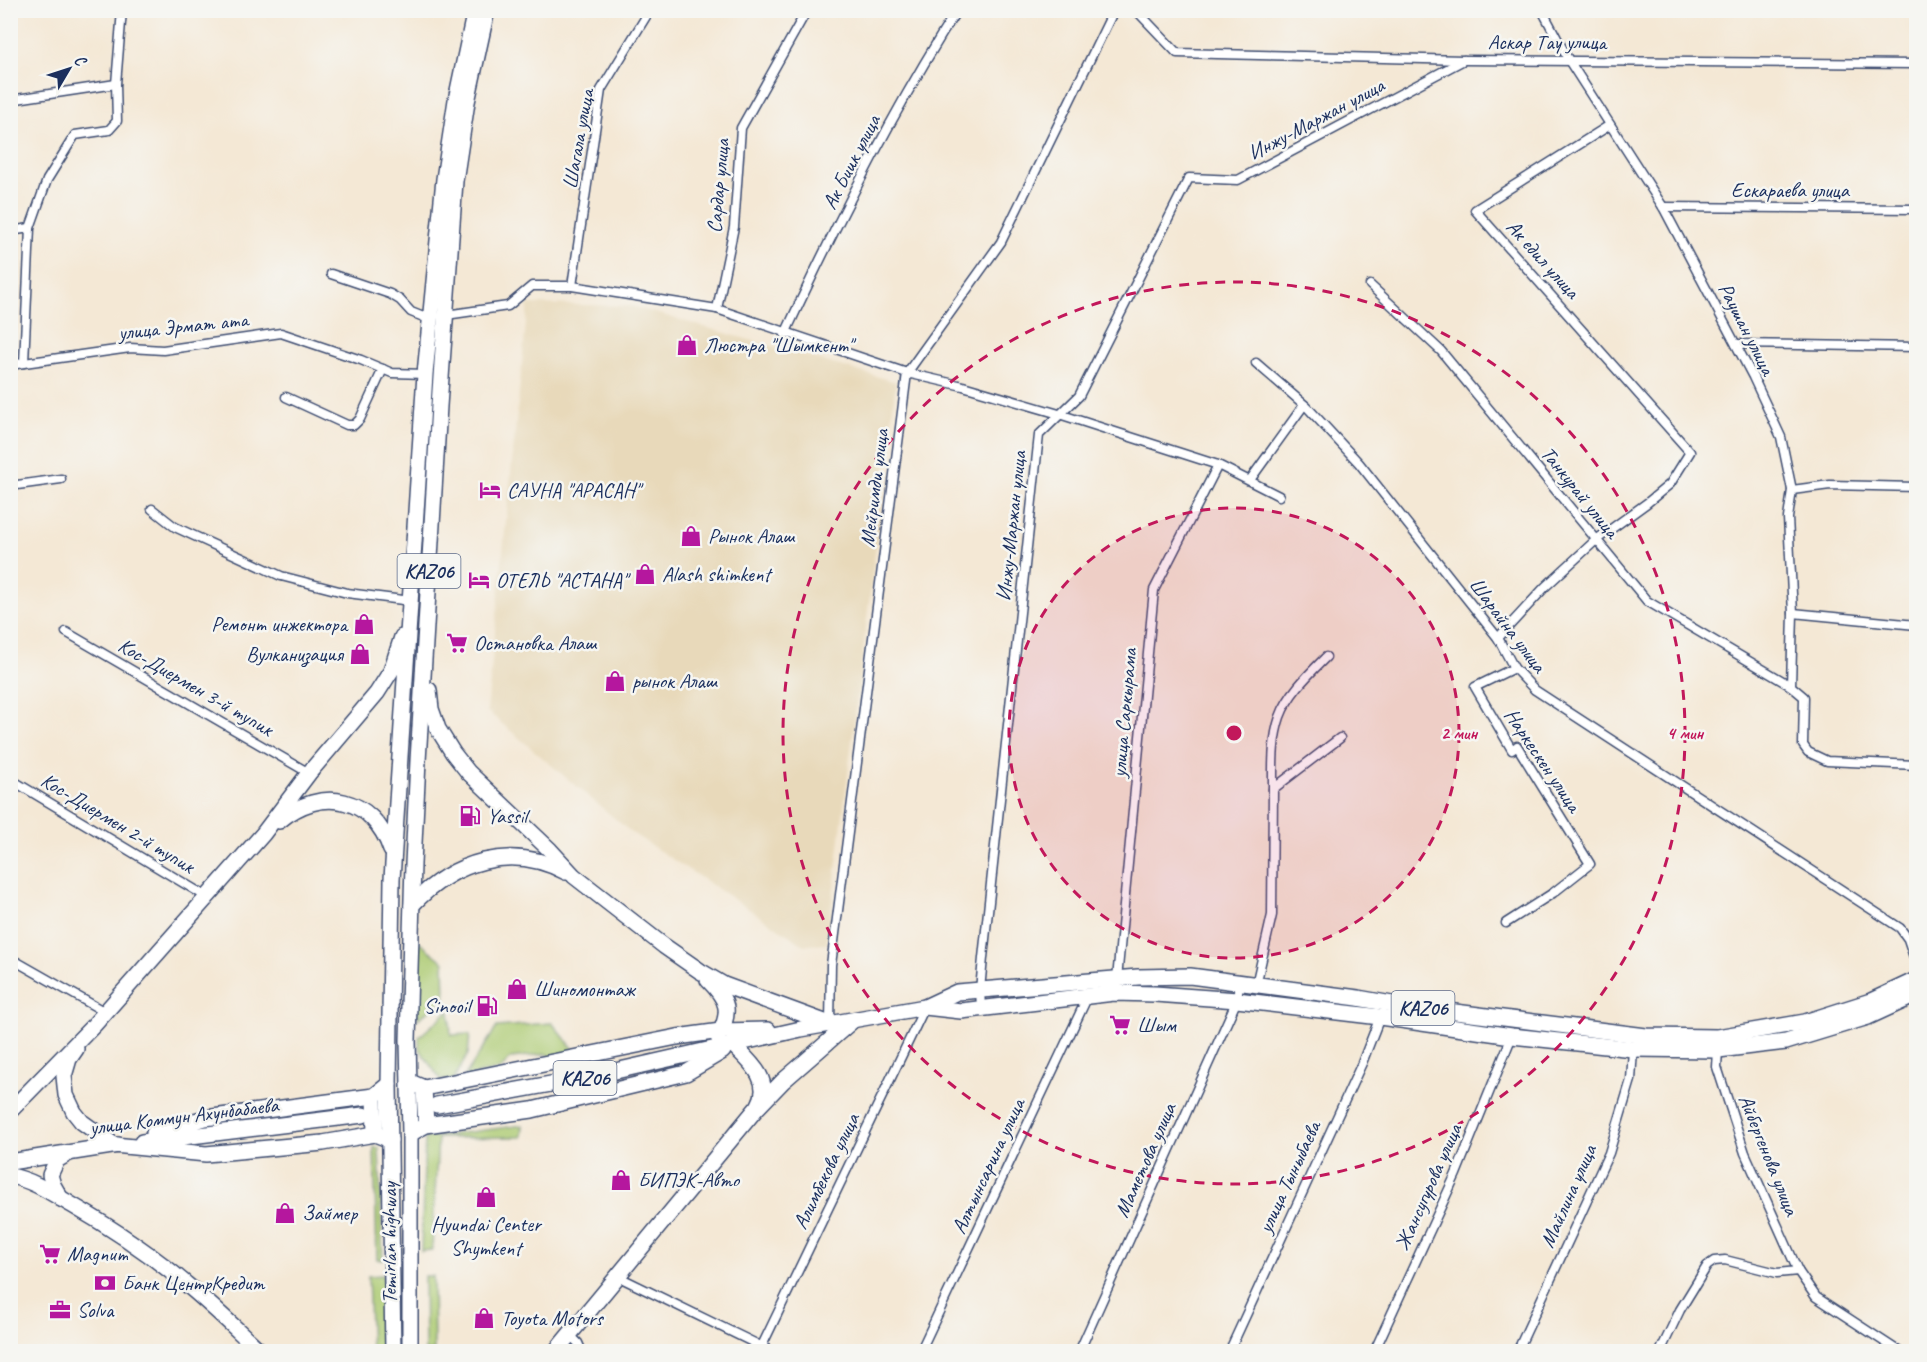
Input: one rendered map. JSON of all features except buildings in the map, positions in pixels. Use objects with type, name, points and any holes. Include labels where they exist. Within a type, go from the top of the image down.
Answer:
[{"type":"highway","name":"KАZ06","points":[[393,1352],[389,1084],[394,858],[425,374],[444,179],[456,100],[475,10]]},
{"type":"highway","name":"KАZ06","points":[[410,1134],[417,1085],[408,1040],[412,905],[426,634],[455,181],[467,102],[487,10]]},
{"type":"highway","points":[[10,1111],[105,1012],[263,834],[309,773],[377,693],[391,670],[410,617]]},
{"type":"highway","name":"KАZ06","points":[[426,634],[431,709],[438,729],[468,772],[574,876],[664,946],[724,985],[830,1024]]},
{"type":"highway","points":[[263,834],[292,810],[316,801],[336,801],[355,806],[371,816],[385,833],[394,858]]},
{"type":"highway","points":[[412,905],[440,879],[477,862],[530,858],[551,864],[574,876]]},
{"type":"highway","points":[[700,971],[720,991],[726,1002],[727,1012],[712,1048]]},
{"type":"highway","name":"KАZ06","points":[[437,1105],[589,1077],[801,1029],[925,1007],[957,992],[980,990],[1117,979],[1190,976],[1646,1036],[1717,1037],[1805,1022],[1871,1001],[1917,980]]},
{"type":"highway","name":"KАZ06","points":[[925,1007],[960,1011],[1114,993],[1155,994],[1237,1000],[1512,1036],[1634,1049],[1718,1050],[1786,1041],[1868,1017],[1917,995]]},
{"type":"highway","points":[[555,1352],[756,1110],[783,1081],[852,1021]]},
{"type":"highway","points":[[93,1025],[69,1059],[64,1076],[66,1095],[82,1122],[114,1146],[206,1154],[323,1143],[375,1134],[390,1140]]},
{"type":"highway","points":[[426,1125],[417,1085],[677,1037],[721,1031],[801,1029]]},
{"type":"highway","points":[[410,1134],[426,1125],[532,1110],[686,1073],[733,1045],[761,1077],[764,1088],[762,1099],[756,1110]]},
{"type":"highway","points":[[114,1146],[205,1118],[374,1096],[389,1084]]},
{"type":"highway","points":[[374,1096],[375,1134]]},
{"type":"highway","name":"улица Коммун Ахунбабаева","points":[[10,1162],[114,1146],[363,1115]]},
{"type":"highway","name":"Temirlan highway","points":[[410,1134],[410,1352]]},
{"type":"highway","points":[[61,1199],[50,1175],[57,1160],[70,1152]]},
{"type":"highway","points":[[10,1176],[32,1182],[101,1222],[152,1257],[186,1284],[261,1352]]},
{"type":"street","points":[[24,363],[30,228],[47,180],[75,135],[109,130],[117,121],[116,84],[122,10]]},
{"type":"street","name":"Шагала улица","points":[[572,285],[601,90],[650,10]]},
{"type":"street","name":"Сардар улица","points":[[717,309],[734,227],[741,128],[807,10]]},
{"type":"street","name":"Ак Биик улица","points":[[785,334],[813,274],[919,69],[957,10]]},
{"type":"street","name":"Мейримди улица","points":[[830,1024],[831,966],[907,373],[1001,242],[1114,10]]},
{"type":"street","name":"Аскар Тау улица","points":[[1136,10],[1177,53],[1464,60],[1568,59],[1917,64]]},
{"type":"street","name":"Раушан улица","points":[[1542,10],[1568,59],[1663,207],[1736,344],[1781,437],[1792,490],[1788,518],[1793,613],[1791,686]]},
{"type":"street","name":"Инжу-Маржан улица","points":[[981,1008],[980,990],[1039,435],[1079,396],[1189,178],[1238,180],[1464,60]]},
{"type":"street","points":[[10,100],[116,84]]},
{"type":"street","name":"Ак едил улица","points":[[1596,540],[1670,484],[1690,452],[1475,210],[1610,125]]},
{"type":"street","name":"Ескараева улица","points":[[1663,207],[1917,208]]},
{"type":"street","points":[[10,231],[30,228]]},
{"type":"street","points":[[331,274],[390,294],[400,300],[411,312],[431,320]]},
{"type":"street","points":[[446,315],[508,306],[532,286],[572,285],[717,309],[785,334],[907,373],[963,386],[1059,414],[1218,465],[1279,496]]},
{"type":"street","name":"Танкурай улица","points":[[1370,285],[1441,351],[1647,602],[1791,686]]},
{"type":"street","name":"улица Эрмат ата","points":[[10,365],[130,348],[163,350],[282,333],[362,360],[392,374],[425,374]]},
{"type":"street","points":[[1736,344],[1917,347]]},
{"type":"street","name":"Шарайна улица","points":[[1256,363],[1304,405],[1359,463],[1498,638],[1515,668],[1536,690],[1900,928],[1908,939],[1917,963]]},
{"type":"street","points":[[286,397],[347,425],[354,424],[360,419],[382,369]]},
{"type":"street","points":[[1250,480],[1304,405]]},
{"type":"street","name":"улица Саркырама","points":[[1117,979],[1154,590],[1218,465]]},
{"type":"street","points":[[10,486],[61,479]]},
{"type":"street","points":[[1792,490],[1830,485],[1917,487]]},
{"type":"street","points":[[152,509],[175,527],[281,576],[347,593],[411,601]]},
{"type":"street","points":[[1498,638],[1545,587],[1596,540]]},
{"type":"street","points":[[1793,613],[1917,625]]},
{"type":"street","name":"Кос-Диермен 3-й тупик","points":[[66,632],[309,773]]},
{"type":"street","points":[[1256,985],[1272,915],[1274,747],[1280,716],[1293,695],[1326,657]]},
{"type":"street","name":"Наркескен улица","points":[[1506,923],[1553,893],[1590,864],[1517,746],[1512,750],[1474,687],[1515,668]]},
{"type":"street","points":[[1791,686],[1804,697],[1803,745],[1808,753],[1827,761],[1917,765]]},
{"type":"street","points":[[1273,789],[1340,738]]},
{"type":"street","name":"Кос-Диермен 2-й тупик","points":[[10,779],[207,897]]},
{"type":"street","points":[[10,958],[105,1012]]},
{"type":"street","name":"Маметова улица","points":[[1079,1352],[1237,1000],[1239,982]]},
{"type":"street","name":"Алтынсарина улица","points":[[920,1352],[1088,996]]},
{"type":"street","name":"Алимбекова улица","points":[[760,1349],[925,1007]]},
{"type":"street","name":"улица Тыныбаева","points":[[1229,1352],[1362,1063],[1380,1017]]},
{"type":"street","name":"Жансугурова улица","points":[[1374,1352],[1456,1174],[1512,1036]]},
{"type":"street","name":"Майлина улица","points":[[1516,1352],[1609,1153],[1631,1080],[1634,1049]]},
{"type":"street","name":"Айбергенова улица","points":[[1718,1050],[1717,1067],[1745,1153],[1798,1271],[1816,1297],[1900,1352]]},
{"type":"street","points":[[1660,1352],[1680,1310],[1707,1266],[1714,1261],[1725,1260],[1777,1273],[1798,1271]]},
{"type":"street","points":[[617,1276],[760,1349],[773,1352]]},
{"type":"street","points":[[569,1334],[578,1343],[582,1352]]},
{"type":"shaded area","name":"Рынок Алаш","points":[[528,304],[631,306],[896,382],[827,944],[804,945],[632,833],[487,711]]},
{"type":"green space","points":[[416,940],[444,962],[445,998],[418,1019]]},
{"type":"green space","points":[[449,1010],[451,1035],[470,1034],[468,1054],[453,1081],[440,1079],[419,1048],[419,1037]]},
{"type":"green space","points":[[552,1023],[581,1058],[554,1061],[547,1054],[511,1058],[501,1069],[464,1077],[497,1027]]},
{"type":"green space","points":[[523,1125],[522,1137],[438,1138],[432,1250],[421,1251],[425,1138]]},
{"type":"green space","points":[[374,1147],[379,1148],[383,1260],[377,1259]]},
{"type":"green space","points":[[383,1275],[386,1351],[371,1351],[368,1276]]},
{"type":"green space","points":[[424,1276],[433,1276],[434,1351],[425,1351]]},
{"type":"place","name":"Люстра \"Шымкент\"","points":[[687,345]]},
{"type":"place","name":"САУНА \"АРАСАН\"","points":[[490,490]]},
{"type":"place","name":"Рынок Алаш","points":[[691,536]]},
{"type":"place","name":"Alash shimkent","points":[[645,574]]},
{"type":"place","name":"ОТЕЛЬ \"АСТАНА\"","points":[[479,580]]},
{"type":"place","name":"Ремонт инжектора","points":[[364,624]]},
{"type":"place","name":"Остановка Алаш","points":[[457,643]]},
{"type":"place","name":"Вулканизация","points":[[360,654]]},
{"type":"place","name":"рынок Алаш","points":[[615,681]]},
{"type":"place","name":"Yassil","points":[[470,816]]},
{"type":"place","name":"Шиномонтаж","points":[[517,989]]},
{"type":"place","name":"Sinooil","points":[[487,1006]]},
{"type":"place","name":"Шым","points":[[1120,1025]]},
{"type":"place","name":"БИПЭК-Авто","points":[[621,1180]]},
{"type":"place","name":"Hyundai Center Shymkent","points":[[486,1197]]},
{"type":"place","name":"Займер","points":[[285,1213]]},
{"type":"place","name":"Magnum","points":[[50,1254]]},
{"type":"place","name":"Банк ЦентрКредит","points":[[105,1283]]},
{"type":"place","name":"Solva","points":[[60,1310]]},
{"type":"place","name":"Toyota Motors","points":[[484,1318]]}]
